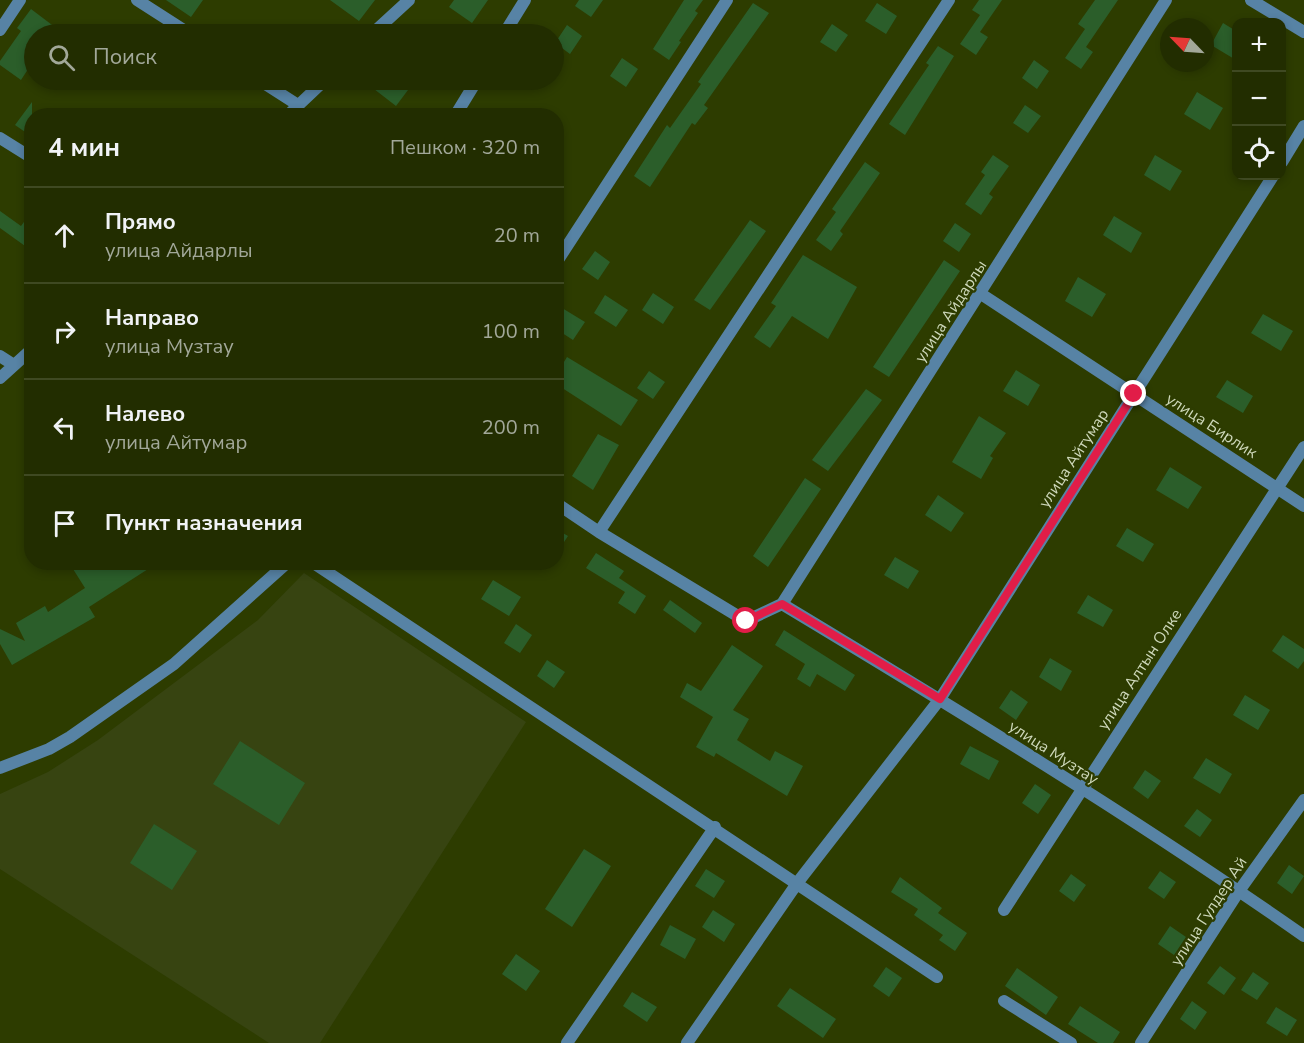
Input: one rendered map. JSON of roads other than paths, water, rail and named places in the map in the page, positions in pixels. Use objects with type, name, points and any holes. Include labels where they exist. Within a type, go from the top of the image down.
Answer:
[{"type":"street","points":[[0,30],[20,0]]},
{"type":"street","points":[[137,0],[174,24]]},
{"type":"street","points":[[383,24],[409,0]]},
{"type":"street","points":[[510,24],[525,0]]},
{"type":"street","points":[[564,251],[727,0]]},
{"type":"street","points":[[599,532],[949,0]]},
{"type":"street","name":"улица Айдарлы","points":[[782,604],[1166,0]]},
{"type":"street","points":[[1251,0],[1304,32]]},
{"type":"street","points":[[275,90],[298,105]]},
{"type":"street","points":[[295,108],[314,90]]},
{"type":"street","points":[[460,108],[471,90]]},
{"type":"street","points":[[1286,154],[1304,126]]},
{"type":"street","points":[[0,138],[24,153]]},
{"type":"street","name":"улица Айтумар","points":[[687,1043],[798,882],[940,699],[1270,180]]},
{"type":"street","name":"улица Бирлик","points":[[981,294],[1304,506]]},
{"type":"street","points":[[0,356],[14,365]]},
{"type":"street","points":[[0,378],[24,356]]},
{"type":"street","name":"улица Алтын Олке","points":[[1004,910],[1304,447]]},
{"type":"street","points":[[564,508],[746,621],[782,604]]},
{"type":"street","points":[[0,768],[49,749],[174,664],[279,570]]},
{"type":"street","points":[[324,570],[937,976]]},
{"type":"street","name":"улица Музтау","points":[[782,604],[940,699],[1239,891],[1304,936]]},
{"type":"street","name":"улица Гулдер Ай","points":[[1141,1043],[1239,891],[1304,800]]},
{"type":"street","points":[[567,1043],[715,827]]},
{"type":"street","points":[[1004,1002],[1071,1043]]}]
